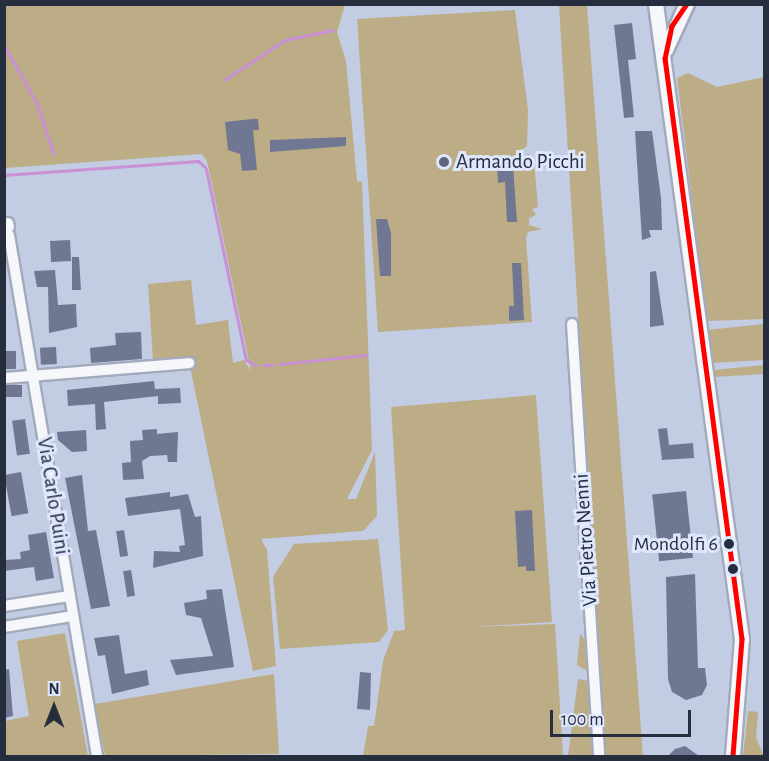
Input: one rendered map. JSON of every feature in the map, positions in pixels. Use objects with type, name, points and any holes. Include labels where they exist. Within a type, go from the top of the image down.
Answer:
[{"type":"main road","points":[[657,4],[742,639],[733,756]]},
{"type":"main road","points":[[665,58],[672,26],[687,4]]},
{"type":"street","name":"Via Carlo Puini","points":[[9,228],[97,756]]},
{"type":"street","name":"Via Pietro Nenni","points":[[572,324],[599,756]]},
{"type":"street","points":[[4,378],[189,363]]},
{"type":"street","points":[[4,606],[69,596]]},
{"type":"street","points":[[4,627],[73,616]]},
{"type":"shaded area","points":[[5,5],[345,5],[337,32],[346,61],[357,181],[362,182],[372,450],[347,499],[356,499],[375,452],[377,516],[363,531],[261,539],[267,550],[276,666],[253,671],[188,357],[153,360],[148,284],[191,280],[196,325],[228,320],[233,363],[244,360],[251,371],[207,161],[202,154],[5,168]]},
{"type":"shaded area","points":[[559,5],[587,5],[643,756],[605,756]]},
{"type":"shaded area","name":"Armando Picchi","points":[[515,10],[528,110],[527,146],[520,152],[523,161],[528,153],[534,162],[538,207],[532,209],[536,215],[529,218],[529,225],[542,229],[528,232],[526,238],[532,322],[378,332],[357,19]]},
{"type":"shaded area","points":[[688,73],[717,87],[764,77],[764,319],[707,321],[677,78]]},
{"type":"shaded area","points":[[764,324],[764,360],[712,363],[707,330]]},
{"type":"shaded area","points":[[764,365],[764,374],[714,377],[714,370]]},
{"type":"shaded area","points":[[536,395],[552,622],[469,627],[555,624],[563,756],[363,756],[368,726],[374,726],[383,661],[394,631],[405,630],[391,407]]},
{"type":"shaded area","points":[[378,539],[388,630],[379,642],[280,649],[273,577],[294,544]]},
{"type":"shaded area","points":[[65,633],[88,756],[5,756],[5,721],[29,716],[17,641]]},
{"type":"shaded area","points":[[580,634],[587,642],[589,672],[577,665]]},
{"type":"shaded area","points":[[274,674],[279,754],[105,756],[95,704]]},
{"type":"shaded area","points":[[578,679],[590,681],[595,756],[568,756]]},
{"type":"shaded area","points":[[748,711],[758,712],[756,737],[764,756],[743,756]]},
{"type":"building","points":[[632,23],[636,59],[628,60],[634,117],[624,118],[614,25]]},
{"type":"building","points":[[258,119],[259,130],[253,130],[257,170],[242,171],[240,154],[228,150],[225,122]]},
{"type":"building","points":[[635,131],[652,131],[661,198],[662,230],[649,230],[651,237],[642,240]]},
{"type":"building","points":[[346,137],[346,146],[270,152],[270,140]]},
{"type":"building","points":[[513,165],[517,222],[507,222],[505,182],[498,183],[497,166]]},
{"type":"building","points":[[376,219],[387,219],[391,233],[391,276],[380,276]]},
{"type":"building","points":[[70,240],[71,261],[51,262],[50,241]]},
{"type":"building","points":[[72,257],[79,257],[81,290],[72,290]]},
{"type":"building","points":[[512,263],[521,263],[524,320],[509,321],[509,306],[514,306]]},
{"type":"building","points":[[55,270],[58,305],[76,304],[77,327],[49,333],[48,287],[37,287],[34,271]]},
{"type":"building","points":[[656,271],[664,325],[650,327],[650,272]]},
{"type":"building","points":[[141,332],[142,359],[91,363],[90,348],[116,345],[115,333]]},
{"type":"building","points":[[56,347],[57,364],[41,365],[40,348]]},
{"type":"building","points":[[4,351],[16,351],[16,369],[4,369]]},
{"type":"building","points":[[154,381],[155,389],[180,388],[181,403],[158,404],[158,396],[104,402],[106,429],[96,430],[95,404],[68,406],[67,390]]},
{"type":"building","points":[[6,385],[22,385],[22,397],[6,397]]},
{"type":"building","points":[[25,419],[30,454],[17,455],[12,421]]},
{"type":"building","points":[[667,428],[669,445],[693,443],[694,458],[662,460],[658,429]]},
{"type":"building","points":[[157,429],[157,434],[178,432],[177,462],[168,462],[167,455],[150,456],[142,461],[144,479],[123,480],[122,463],[131,462],[130,441],[143,440],[142,430]]},
{"type":"building","points":[[86,430],[87,451],[72,452],[58,440],[57,432]]},
{"type":"building","points":[[21,472],[28,513],[12,516],[4,475]]},
{"type":"building","points":[[82,475],[88,531],[96,530],[110,606],[91,609],[65,478]]},
{"type":"building","points":[[686,491],[693,558],[659,561],[652,495]]},
{"type":"building","points":[[170,492],[170,497],[188,494],[195,517],[201,516],[203,556],[153,568],[154,551],[180,552],[179,546],[185,545],[180,509],[128,516],[125,498]]},
{"type":"building","points":[[532,510],[535,571],[526,571],[526,566],[518,567],[515,511]]},
{"type":"building","points":[[124,530],[128,556],[120,557],[116,531]]},
{"type":"building","points":[[46,532],[54,578],[36,581],[34,567],[4,571],[4,560],[21,559],[20,552],[30,550],[28,535]]},
{"type":"building","points":[[131,570],[135,596],[127,597],[123,571]]},
{"type":"building","points":[[695,574],[698,668],[705,668],[707,685],[702,695],[686,700],[672,692],[668,679],[666,577]]},
{"type":"building","points":[[222,589],[234,667],[176,675],[170,660],[213,656],[201,618],[186,615],[184,603],[207,599],[206,590]]},
{"type":"building","points":[[119,635],[125,674],[147,670],[149,685],[112,694],[105,655],[98,656],[94,638]]},
{"type":"building","points":[[9,669],[13,716],[4,718],[4,670]]},
{"type":"building","points":[[360,672],[371,673],[370,710],[357,709]]},
{"type":"building","points":[[685,746],[699,756],[668,756],[675,749]]},
{"type":"waterway","points":[[649,15],[656,67]]},
{"type":"waterway","points":[[224,80],[285,40],[333,30]]},
{"type":"waterway","points":[[4,45],[37,104],[53,153]]},
{"type":"waterway","points":[[660,87],[678,219]]},
{"type":"waterway","points":[[4,175],[198,161],[205,167]]},
{"type":"waterway","points":[[206,169],[246,360],[256,365]]},
{"type":"waterway","points":[[279,364],[367,355]]},
{"type":"waterway","points":[[263,365],[273,365]]},
{"type":"waterway","points":[[725,756],[728,731]]},
{"type":"transit line","points":[[687,4],[672,26],[665,58],[742,639],[733,756]]},
{"type":"place","name":"Armando Picchi","points":[[444,162]]},
{"type":"place","name":"Mondolfi 6","points":[[729,544]]}]
